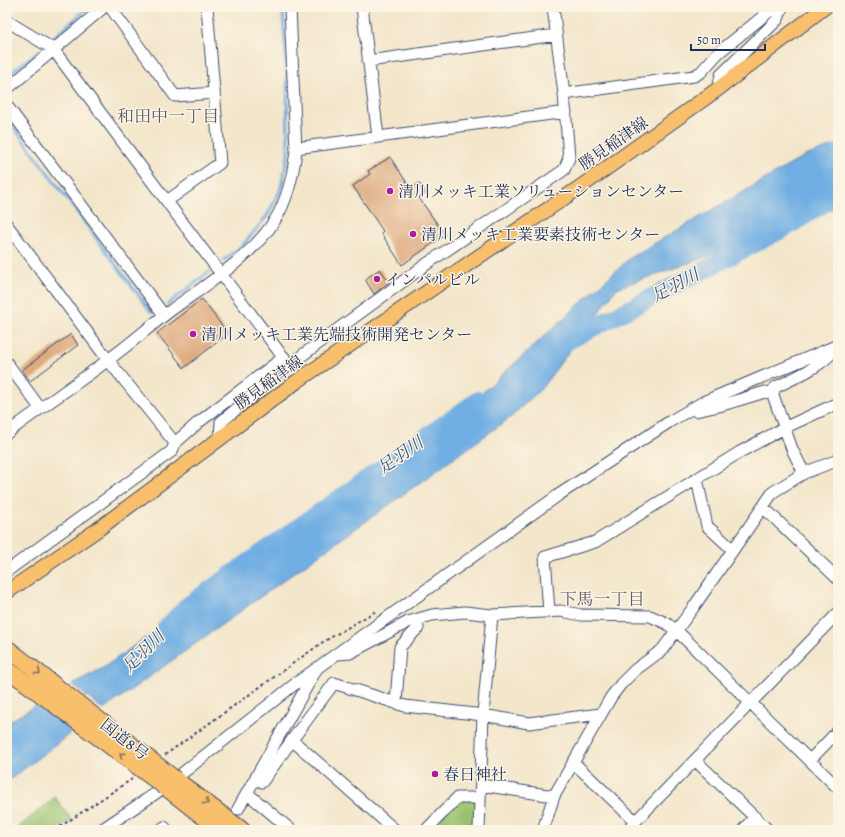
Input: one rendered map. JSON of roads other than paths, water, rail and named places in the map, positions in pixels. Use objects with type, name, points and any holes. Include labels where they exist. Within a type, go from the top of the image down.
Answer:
[{"type":"highway","name":"国道8号","points":[[7,648],[170,783],[220,830]]},
{"type":"highway","name":"国道8号","points":[[7,669],[170,783],[242,830]]},
{"type":"main road","name":"勝見稲津線","points":[[7,592],[97,530],[296,382],[583,185],[718,89],[825,7]]},
{"type":"street","points":[[7,89],[104,7]]},
{"type":"street","points":[[110,7],[175,96],[214,93]]},
{"type":"street","points":[[167,201],[220,163],[206,7]]},
{"type":"street","points":[[7,433],[108,360],[164,315],[253,248],[274,221],[288,193],[294,171],[296,148],[290,7]]},
{"type":"street","points":[[362,7],[378,137]]},
{"type":"street","points":[[7,571],[172,451],[176,443],[199,422],[564,170],[569,158],[566,112],[553,7]]},
{"type":"street","points":[[564,94],[694,76],[701,72],[718,53],[771,10],[777,7]]},
{"type":"street","points":[[718,89],[721,75],[778,19],[782,7]]},
{"type":"street","points":[[7,21],[53,49],[287,361]]},
{"type":"street","points":[[368,60],[556,35]]},
{"type":"street","points":[[7,106],[164,315]]},
{"type":"street","points":[[296,148],[566,112]]},
{"type":"street","points":[[7,226],[108,360],[176,443]]},
{"type":"street","points":[[804,473],[792,449],[784,428],[773,395],[774,389],[799,376],[829,356],[838,345]]},
{"type":"street","points":[[101,830],[170,783],[252,717],[319,666],[560,494],[669,422],[703,402],[838,345]]},
{"type":"street","points":[[220,439],[221,422],[287,361]]},
{"type":"street","points":[[7,363],[40,408]]},
{"type":"street","points":[[686,413],[719,406],[765,392],[773,395]]},
{"type":"street","points":[[549,612],[545,557],[595,542],[740,452],[784,428],[838,403]]},
{"type":"street","points":[[542,830],[554,796],[611,697],[635,670],[662,650],[773,492],[804,473],[838,460]]},
{"type":"street","points":[[697,479],[707,526],[733,550]]},
{"type":"street","points":[[763,507],[838,579]]},
{"type":"street","points":[[335,655],[350,653],[408,622],[432,615],[465,612],[492,615],[561,611],[581,615],[650,616],[677,630],[838,788]]},
{"type":"street","points":[[626,830],[838,613]]},
{"type":"street","points":[[479,830],[483,715],[492,615]]},
{"type":"street","points":[[396,703],[400,647],[418,628],[417,620]]},
{"type":"street","points":[[238,809],[319,666]]},
{"type":"street","points":[[256,778],[262,782],[334,683],[405,706],[483,715],[530,723],[601,714]]},
{"type":"street","points":[[810,760],[838,732]]},
{"type":"street","points":[[292,740],[395,830]]},
{"type":"street","points":[[695,760],[768,830]]},
{"type":"street","points":[[573,762],[635,821]]},
{"type":"street","points":[[481,785],[554,796]]},
{"type":"street","points":[[247,793],[291,830]]},
{"type":"street","points":[[426,830],[457,798],[480,798]]},
{"type":"street","points":[[742,830],[755,818]]},
{"type":"street","points":[[161,830],[164,827],[167,830]]},
{"type":"water","points":[[838,144],[838,206],[775,233],[617,288],[541,389],[510,418],[103,710],[72,684],[103,668],[459,414],[631,257],[805,156]]},
{"type":"water","points":[[40,703],[72,732],[7,782],[7,723]]},
{"type":"waterway","points":[[53,38],[89,7]]},
{"type":"waterway","points":[[224,260],[242,246],[267,216],[280,191],[288,155],[287,75],[283,14]]},
{"type":"waterway","points":[[7,76],[37,52]]},
{"type":"waterway","points":[[7,118],[151,312]]},
{"type":"waterway","name":"足羽川","points":[[562,344],[785,228],[838,195]]},
{"type":"waterway","points":[[168,304],[209,272]]},
{"type":"waterway","name":"足羽川","points":[[165,629],[187,606],[478,400]]},
{"type":"place","name":"清川メッキ工業ソリューションセンター","points":[[390,191]]},
{"type":"place","name":"清川メッキ工業要素技術センター","points":[[413,234]]},
{"type":"place","name":"インパルビル","points":[[377,279]]},
{"type":"place","name":"清川メッキ工業先端技術開発センター","points":[[193,334]]},
{"type":"place","name":"春日神社","points":[[435,774]]},
{"type":"district","name":"和田中一丁目","points":[[168,116]]},
{"type":"district","name":"下馬一丁目","points":[[602,599]]}]
